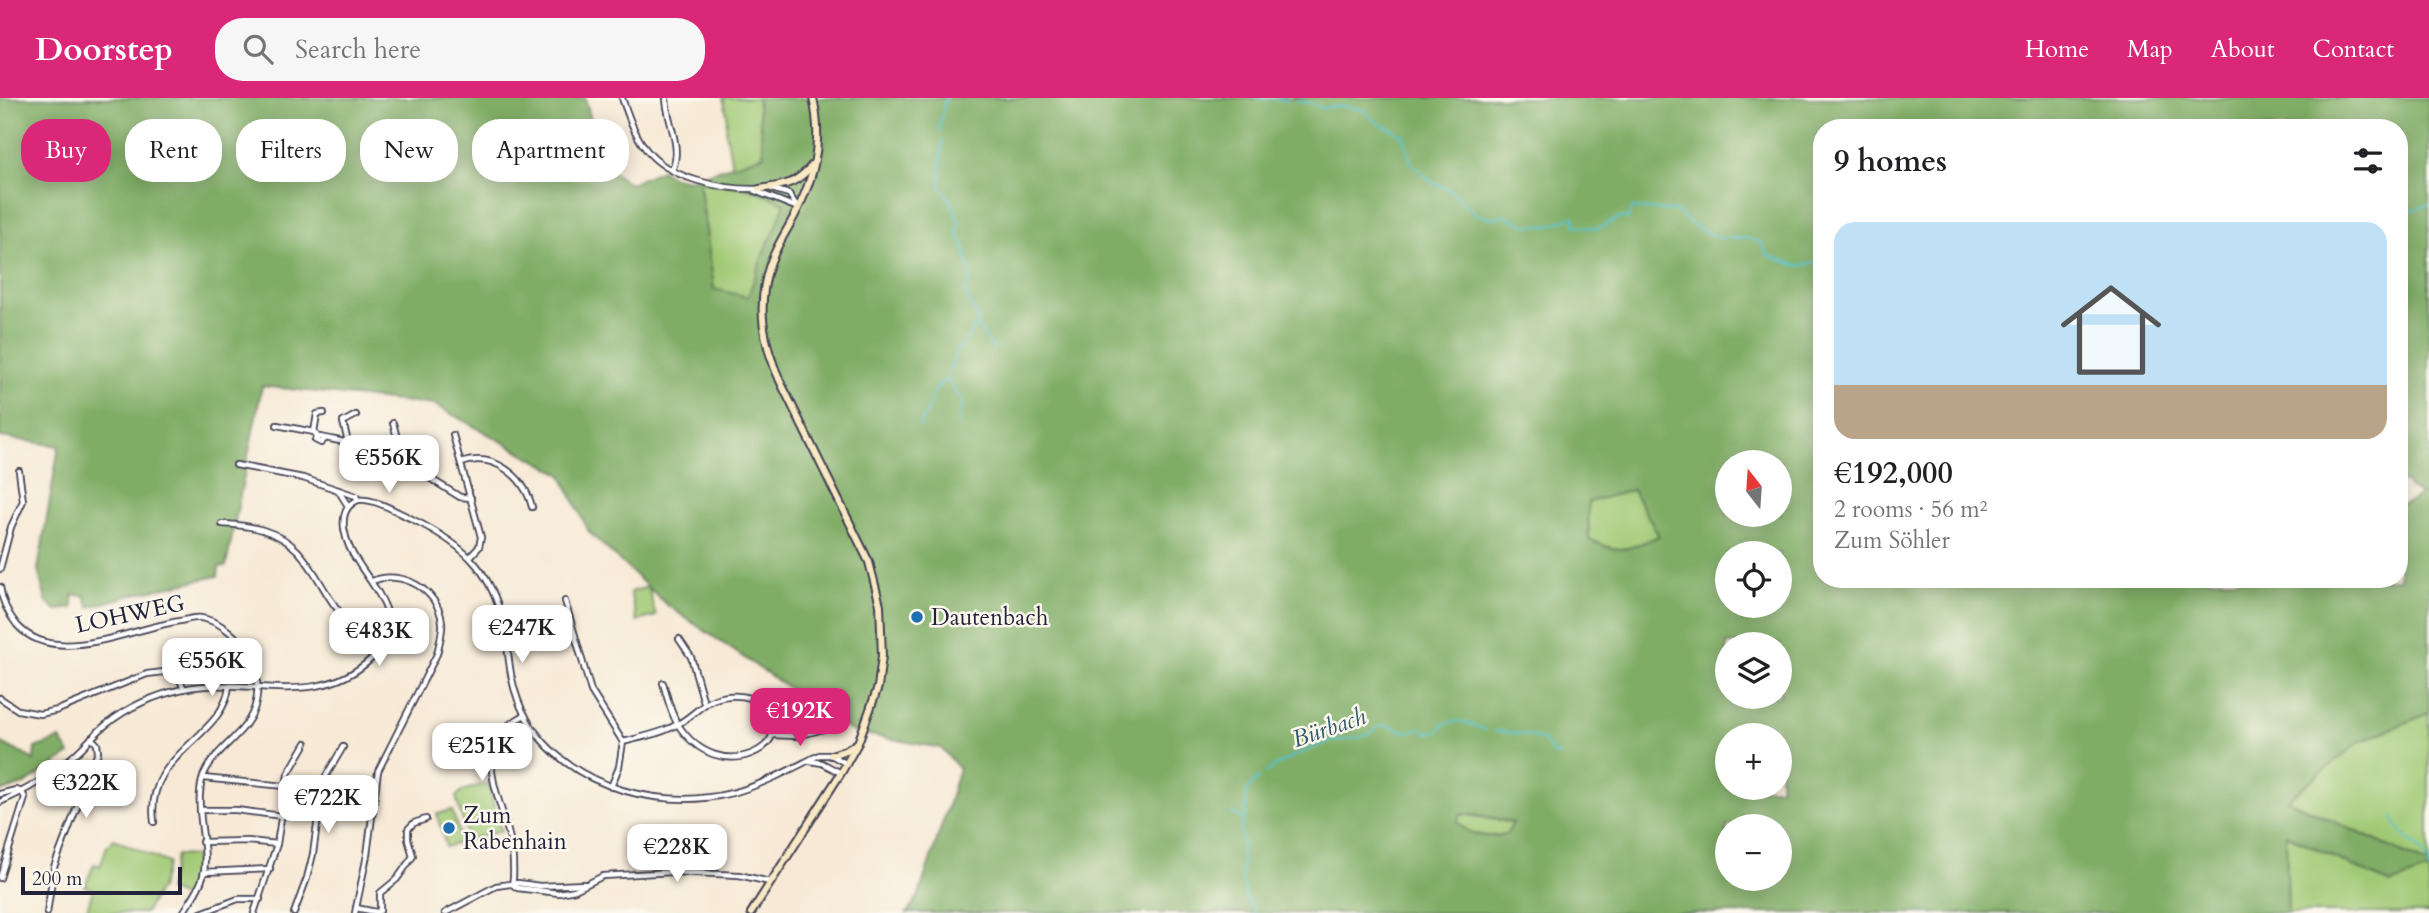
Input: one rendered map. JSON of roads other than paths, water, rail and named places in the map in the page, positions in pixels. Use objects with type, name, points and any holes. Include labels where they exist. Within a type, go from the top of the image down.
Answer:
[{"type":"street","points":[[622,98],[635,131],[646,149],[660,163],[699,180],[786,192],[794,199],[798,208]]},
{"type":"street","points":[[666,98],[677,148],[677,159],[672,170]]},
{"type":"street","points":[[751,913],[847,764],[869,716],[880,675],[881,616],[877,588],[869,562],[780,383],[765,340],[763,302],[767,274],[809,186],[816,162],[818,122],[813,98]]},
{"type":"street","points":[[755,189],[794,183],[816,162]]},
{"type":"street","points":[[755,189],[798,208]]},
{"type":"street","points":[[316,435],[317,414],[324,413]]},
{"type":"street","points":[[348,443],[343,422],[356,415]]},
{"type":"street","points":[[393,423],[403,461]]},
{"type":"street","points":[[277,425],[316,435],[324,440],[348,443],[403,461],[460,497],[471,498]]},
{"type":"street","points":[[453,435],[481,537],[479,547],[470,557]]},
{"type":"street","points":[[461,463],[470,460],[488,461],[509,470],[529,494],[531,506]]},
{"type":"street","points":[[236,466],[303,478],[356,496],[358,500]]},
{"type":"street","points":[[0,569],[11,527],[23,501],[19,471]]},
{"type":"street","points":[[337,489],[348,506]]},
{"type":"street","points":[[0,802],[22,792],[64,764],[107,724],[141,703],[184,689],[229,686],[284,690],[331,682],[370,659],[385,638],[388,612],[383,597],[354,557],[347,540],[344,520],[348,506],[358,500],[371,502],[414,520],[446,537],[470,557],[484,574],[496,595],[503,620],[510,674],[525,715],[542,739],[579,772],[611,787],[661,798],[706,798],[748,789],[820,755],[847,750],[858,743]]},
{"type":"street","points":[[222,524],[246,525],[267,531],[285,541],[299,552],[340,614],[362,630],[385,638]]},
{"type":"street","points":[[372,581],[383,577],[400,578],[419,586],[430,594],[438,607],[442,629],[437,654],[378,771],[356,911],[380,911],[380,893],[397,879],[413,856],[408,829],[414,823],[426,819]]},
{"type":"street","name":"LOHWEG","points":[[0,587],[1,596],[13,620],[29,636],[46,643],[75,645],[163,623],[200,618],[224,626],[252,658],[258,688]]},
{"type":"street","points":[[565,601],[591,691],[622,742],[619,767],[611,787]]},
{"type":"street","points":[[679,639],[691,657],[704,703]]},
{"type":"street","points":[[0,698],[18,710],[40,714],[58,710],[147,674],[164,672],[179,678],[184,689]]},
{"type":"street","points":[[622,742],[661,732],[678,724],[704,703],[732,695],[760,702],[772,715],[775,728],[772,736],[748,755],[729,759],[704,752],[678,724],[663,683]]},
{"type":"street","points":[[154,822],[152,809],[168,765],[213,721],[223,706],[229,686]]},
{"type":"street","points":[[183,913],[204,872],[200,810],[203,778],[212,759],[250,720],[258,688]]},
{"type":"street","points":[[512,884],[513,851],[490,764],[491,751],[501,730],[525,715]]},
{"type":"street","points":[[772,736],[798,736],[827,728]]},
{"type":"street","points":[[47,913],[54,867],[98,752],[99,748],[91,738]]},
{"type":"street","points":[[254,913],[277,844],[286,786],[293,764],[306,743]]},
{"type":"street","points":[[294,913],[313,854],[323,781],[343,747]]},
{"type":"street","points":[[831,755],[847,764]]},
{"type":"street","points":[[806,761],[822,762],[842,773]]},
{"type":"street","points":[[203,778],[286,786]]},
{"type":"street","points":[[0,794],[16,790],[22,792],[25,798],[0,878]]},
{"type":"street","points":[[200,810],[236,810],[282,816]]},
{"type":"street","points":[[202,842],[248,841],[277,844]]},
{"type":"street","points":[[204,872],[270,869]]},
{"type":"street","points":[[446,913],[484,891],[518,883],[559,887],[584,884],[603,876],[672,872],[739,875],[770,882]]},
{"type":"street","points":[[201,913],[238,899],[260,900]]},
{"type":"waterway","points":[[940,131],[946,98]]},
{"type":"waterway","points":[[1256,98],[1288,100]]},
{"type":"waterway","points":[[1296,101],[1312,103],[1321,108],[1342,106],[1367,111],[1377,122],[1400,135],[1403,134],[1411,163],[1434,184],[1444,186],[1452,192],[1477,215],[1490,218],[1506,216],[1525,225],[1549,226],[1574,216],[1575,225],[1596,229],[1622,217],[1628,219],[1632,208],[1675,211],[1696,227],[1720,238],[1747,238],[1762,243],[1767,255],[1798,266],[1813,263]]},
{"type":"waterway","points":[[942,140],[940,185],[959,222],[957,232],[963,243],[971,278],[965,293],[978,318],[977,325],[995,350]]},
{"type":"waterway","points":[[2408,211],[2429,205]]},
{"type":"waterway","points":[[919,426],[936,389],[946,380],[957,349],[976,325]]},
{"type":"waterway","points":[[947,381],[963,402],[957,425]]},
{"type":"waterway","name":"Bürbach","points":[[1266,773],[1302,752],[1326,743],[1367,735],[1378,726],[1390,726],[1406,732],[1420,729],[1428,733],[1436,732],[1442,725],[1459,721],[1486,730]]},
{"type":"waterway","name":"Bürbach","points":[[1495,731],[1543,740],[1554,755],[1561,755]]},
{"type":"waterway","name":"Bürbach","points":[[1256,913],[1245,896],[1242,881],[1241,830],[1247,791],[1259,778]]},
{"type":"waterway","points":[[1231,812],[1242,819]]},
{"type":"waterway","points":[[2393,818],[2404,835],[2424,854],[2429,870]]},
{"type":"place","name":"Dautenbach","points":[[917,617]]},
{"type":"place","name":"Zum Rabenhain","points":[[449,828]]}]
